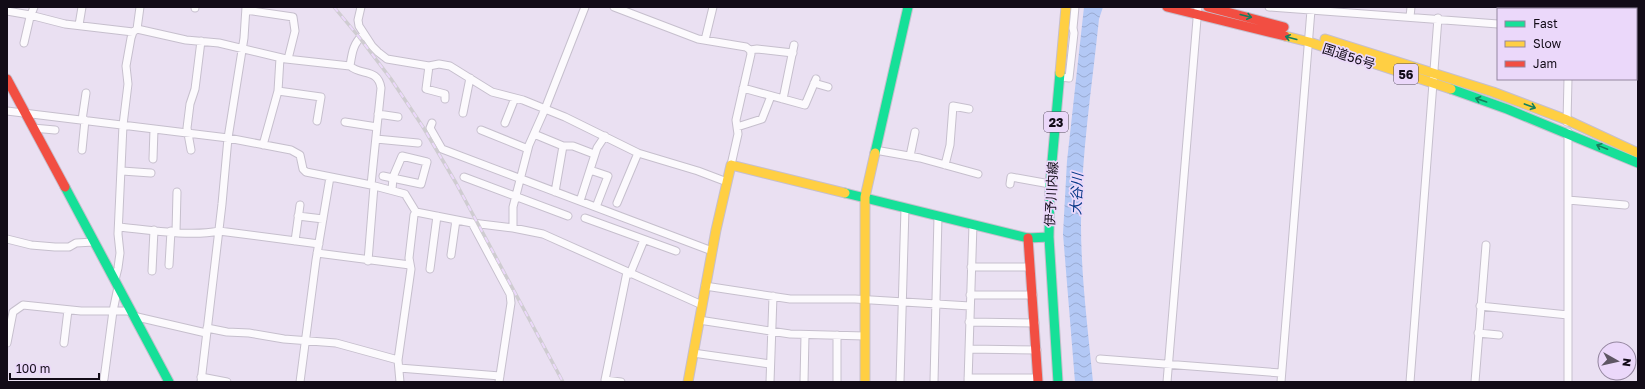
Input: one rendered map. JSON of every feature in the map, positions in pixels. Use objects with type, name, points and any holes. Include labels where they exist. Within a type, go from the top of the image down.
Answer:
[{"type":"main road","points":[[865,382],[866,301],[864,197],[908,7]]},
{"type":"main road","name":"伊予川内線","points":[[1058,382],[1048,237],[1050,184],[1066,7]]},
{"type":"main road","name":"国道56号","points":[[1167,7],[1198,11],[1252,27],[1309,38]]},
{"type":"main road","name":"国道56号","points":[[1208,7],[1309,38],[1433,79],[1568,133],[1638,163]]},
{"type":"main road","points":[[7,79],[169,382]]},
{"type":"main road","name":"国道56号","points":[[1433,79],[1492,92],[1567,120],[1638,152]]},
{"type":"main road","points":[[688,382],[705,286],[731,165],[1028,238],[1048,237]]},
{"type":"main road","points":[[1028,238],[1038,380]]},
{"type":"street","points":[[24,42],[30,15],[34,7]]},
{"type":"street","points":[[79,25],[82,7]]},
{"type":"street","points":[[104,379],[120,253],[118,228],[122,170],[122,125],[128,92],[126,66],[140,7]]},
{"type":"street","points":[[361,7],[358,20],[359,26],[378,52],[387,59],[429,66],[439,64],[450,66],[492,92],[546,109],[638,153],[698,171],[727,182]]},
{"type":"street","points":[[513,228],[513,208],[528,149],[546,109],[585,7]]},
{"type":"street","points":[[614,7],[705,40],[746,47],[750,50],[757,48],[793,52]]},
{"type":"street","points":[[705,40],[713,7]]},
{"type":"street","points":[[1060,77],[1069,78],[1074,33],[1072,28],[1075,7]]},
{"type":"street","points":[[1269,7],[1438,18],[1497,24]]},
{"type":"street","points":[[1410,16],[1411,7]]},
{"type":"street","points":[[227,382],[201,380],[219,231],[228,138],[243,49],[246,8],[293,17],[295,31],[288,59]]},
{"type":"street","points":[[1281,382],[1311,10]]},
{"type":"street","points":[[7,11],[56,22],[219,43],[280,58],[350,66],[373,75],[380,82],[368,261]]},
{"type":"street","points":[[1167,382],[1198,11]]},
{"type":"street","points":[[1410,382],[1438,18]]},
{"type":"street","points":[[350,66],[355,42],[364,34]]},
{"type":"street","points":[[191,150],[188,133],[190,104],[195,89],[201,41]]},
{"type":"street","points":[[783,99],[794,45]]},
{"type":"street","points":[[731,165],[738,134],[736,120],[751,54],[750,50]]},
{"type":"street","points":[[263,145],[278,91],[280,58]]},
{"type":"street","points":[[429,66],[426,88],[445,94],[445,99]]},
{"type":"street","points":[[463,113],[470,78]]},
{"type":"street","points":[[1568,80],[1568,382]]},
{"type":"street","points":[[743,88],[805,105],[815,81],[828,87]]},
{"type":"street","points":[[278,91],[321,97],[317,121]]},
{"type":"street","points":[[82,150],[86,93]]},
{"type":"street","points":[[737,127],[762,119],[771,96]]},
{"type":"street","points":[[505,123],[515,98]]},
{"type":"street","points":[[945,165],[950,145],[953,106],[969,109]]},
{"type":"street","points":[[7,111],[228,138],[297,153],[300,155],[303,169],[306,172],[406,194],[416,212]]},
{"type":"street","points":[[378,114],[398,116]]},
{"type":"street","points":[[345,122],[377,127]]},
{"type":"street","points":[[432,123],[430,128],[442,149],[712,251]]},
{"type":"street","points":[[33,128],[55,130]]},
{"type":"street","points":[[153,159],[154,129]]},
{"type":"street","points":[[481,130],[528,149]]},
{"type":"street","points":[[910,156],[915,132]]},
{"type":"street","points":[[534,134],[563,146],[573,146],[594,154]]},
{"type":"street","points":[[580,201],[594,154],[605,136]]},
{"type":"street","points":[[376,140],[418,143]]},
{"type":"street","points":[[555,192],[563,146]]},
{"type":"street","points":[[875,150],[910,156],[978,174]]},
{"type":"street","points":[[617,203],[638,153]]},
{"type":"street","points":[[383,176],[393,178],[420,184],[426,162],[402,156],[393,178],[392,190]]},
{"type":"street","points":[[122,170],[151,173]]},
{"type":"street","points":[[590,170],[608,176],[596,208]]},
{"type":"street","points":[[300,382],[318,244],[330,177]]},
{"type":"street","points":[[464,177],[568,216]]},
{"type":"street","points":[[1010,184],[1011,177],[1050,184]]},
{"type":"street","points":[[169,265],[177,192]]},
{"type":"street","points":[[1568,200],[1625,205]]},
{"type":"street","points":[[295,241],[300,205]]},
{"type":"street","points":[[900,382],[905,208]]},
{"type":"street","points":[[416,212],[472,223],[513,228],[543,234],[702,305]]},
{"type":"street","points":[[400,382],[398,360],[411,269],[410,265],[414,215],[416,212]]},
{"type":"street","points":[[298,216],[323,219]]},
{"type":"street","points":[[430,269],[437,216]]},
{"type":"street","points":[[934,382],[938,216]]},
{"type":"street","points":[[585,218],[676,251]]},
{"type":"street","points":[[451,256],[456,220]]},
{"type":"street","points":[[399,368],[500,379],[511,303],[510,294],[472,223]]},
{"type":"street","points":[[973,224],[968,380],[1038,380]]},
{"type":"street","points":[[118,228],[201,233],[219,231],[318,244]]},
{"type":"street","points":[[150,267],[154,230]]},
{"type":"street","points":[[7,239],[31,245],[55,247],[69,247],[76,243],[94,242]]},
{"type":"street","points":[[621,382],[605,380],[628,273],[644,240]]},
{"type":"street","points":[[1475,382],[1486,244]]},
{"type":"street","points":[[317,253],[368,261],[410,265]]},
{"type":"street","points":[[971,267],[1030,267]]},
{"type":"street","points":[[705,286],[798,299],[855,299],[866,301],[970,306]]},
{"type":"street","points":[[970,295],[1032,295]]},
{"type":"street","points":[[770,382],[773,296]]},
{"type":"street","points":[[7,343],[13,312],[23,305],[68,310],[113,311],[206,330],[249,333],[342,344],[398,360]]},
{"type":"street","points":[[1480,306],[1568,315]]},
{"type":"street","points":[[64,343],[68,310]]},
{"type":"street","points":[[699,320],[805,335],[865,336]]},
{"type":"street","points":[[969,322],[1035,323]]},
{"type":"street","points":[[1478,333],[1500,335]]},
{"type":"street","points":[[804,382],[805,335]]},
{"type":"street","points":[[837,382],[838,335]]},
{"type":"street","points":[[969,350],[1036,350]]},
{"type":"street","points":[[693,352],[770,364]]},
{"type":"street","points":[[1100,359],[1281,373]]},
{"type":"water","name":"大谷川","points":[[1084,7],[1103,7],[1099,19],[1090,96],[1081,198],[1082,264],[1093,382],[1075,382],[1063,234],[1067,161]]},
{"type":"railway","points":[[334,7],[391,79],[423,127],[456,183],[563,382]]},
{"type":"traffic: fast","points":[[875,153],[908,7]]},
{"type":"traffic: fast","points":[[1058,382],[1049,237],[1050,184],[1060,73]]},
{"type":"traffic: fast","points":[[1451,89],[1507,109],[1638,163]]},
{"type":"traffic: fast","points":[[65,187],[169,382]]},
{"type":"traffic: fast","points":[[845,193],[1028,238],[1049,237]]},
{"type":"traffic: slow","points":[[1060,73],[1066,7]]},
{"type":"traffic: slow","points":[[1285,36],[1309,42],[1451,89]]},
{"type":"traffic: slow","points":[[1325,39],[1493,92],[1567,120],[1638,153]]},
{"type":"traffic: slow","points":[[865,382],[865,197],[875,153]]},
{"type":"traffic: slow","points":[[688,382],[716,230],[731,165],[845,193]]},
{"type":"traffic: jam","points":[[1167,7],[1285,36]]},
{"type":"traffic: jam","points":[[1208,7],[1284,27]]},
{"type":"traffic: jam","points":[[7,79],[65,187]]},
{"type":"traffic: jam","points":[[1028,238],[1038,382]]}]
